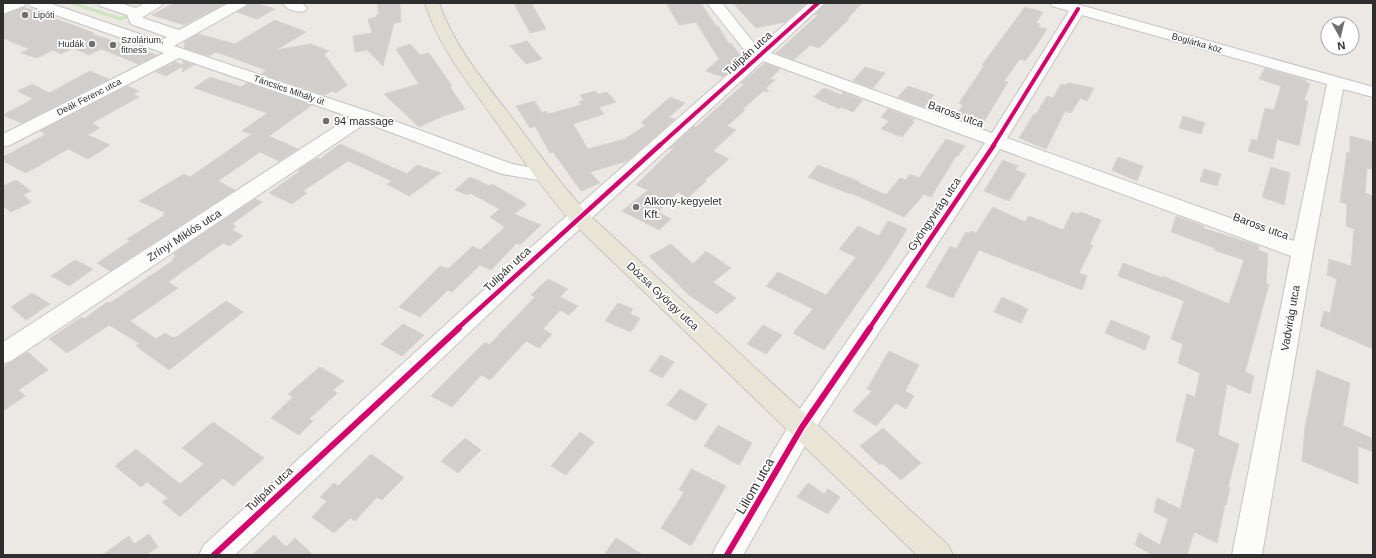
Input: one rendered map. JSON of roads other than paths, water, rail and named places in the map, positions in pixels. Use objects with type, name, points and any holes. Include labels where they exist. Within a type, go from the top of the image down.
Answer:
[{"type":"main road","name":"Dózsa György utca","points":[[432,3],[443,34],[459,59],[559,196],[579,217],[938,555]]},
{"type":"street","points":[[3,10],[19,3]]},
{"type":"street","points":[[110,4],[136,14],[156,3]]},
{"type":"street","points":[[160,47],[240,3]]},
{"type":"street","name":"Baross utca","points":[[714,3],[752,52],[1302,252]]},
{"type":"street","name":"Tulipán utca","points":[[214,555],[579,217],[818,3]]},
{"type":"street","name":"Boglárka köz","points":[[1057,3],[1373,92]]},
{"type":"street","name":"Táncsics Mihály út","points":[[46,5],[160,47],[364,116],[509,170],[543,175]]},
{"type":"street","name":"Gyöngyvirág utca","points":[[802,428],[997,140],[1078,9]]},
{"type":"street","points":[[136,14],[136,20],[180,36]]},
{"type":"street","name":"Deák Ferenc utca","points":[[3,141],[176,52]]},
{"type":"street","name":"Vadvirág utca","points":[[1247,555],[1302,252],[1336,82]]},
{"type":"street","name":"Zrínyi Miklós utca","points":[[3,354],[364,116]]},
{"type":"street","name":"Liliom utca","points":[[727,555],[802,428]]},
{"type":"place","name":"Lipóti","points":[[25,15]]},
{"type":"place","name":"Hudák","points":[[92,44]]},
{"type":"place","name":"Szolárium, fitness","points":[[113,45]]},
{"type":"place","name":"94 massage","points":[[326,121]]},
{"type":"place","name":"Alkony-kegyelet Kft.","points":[[636,207]]}]
